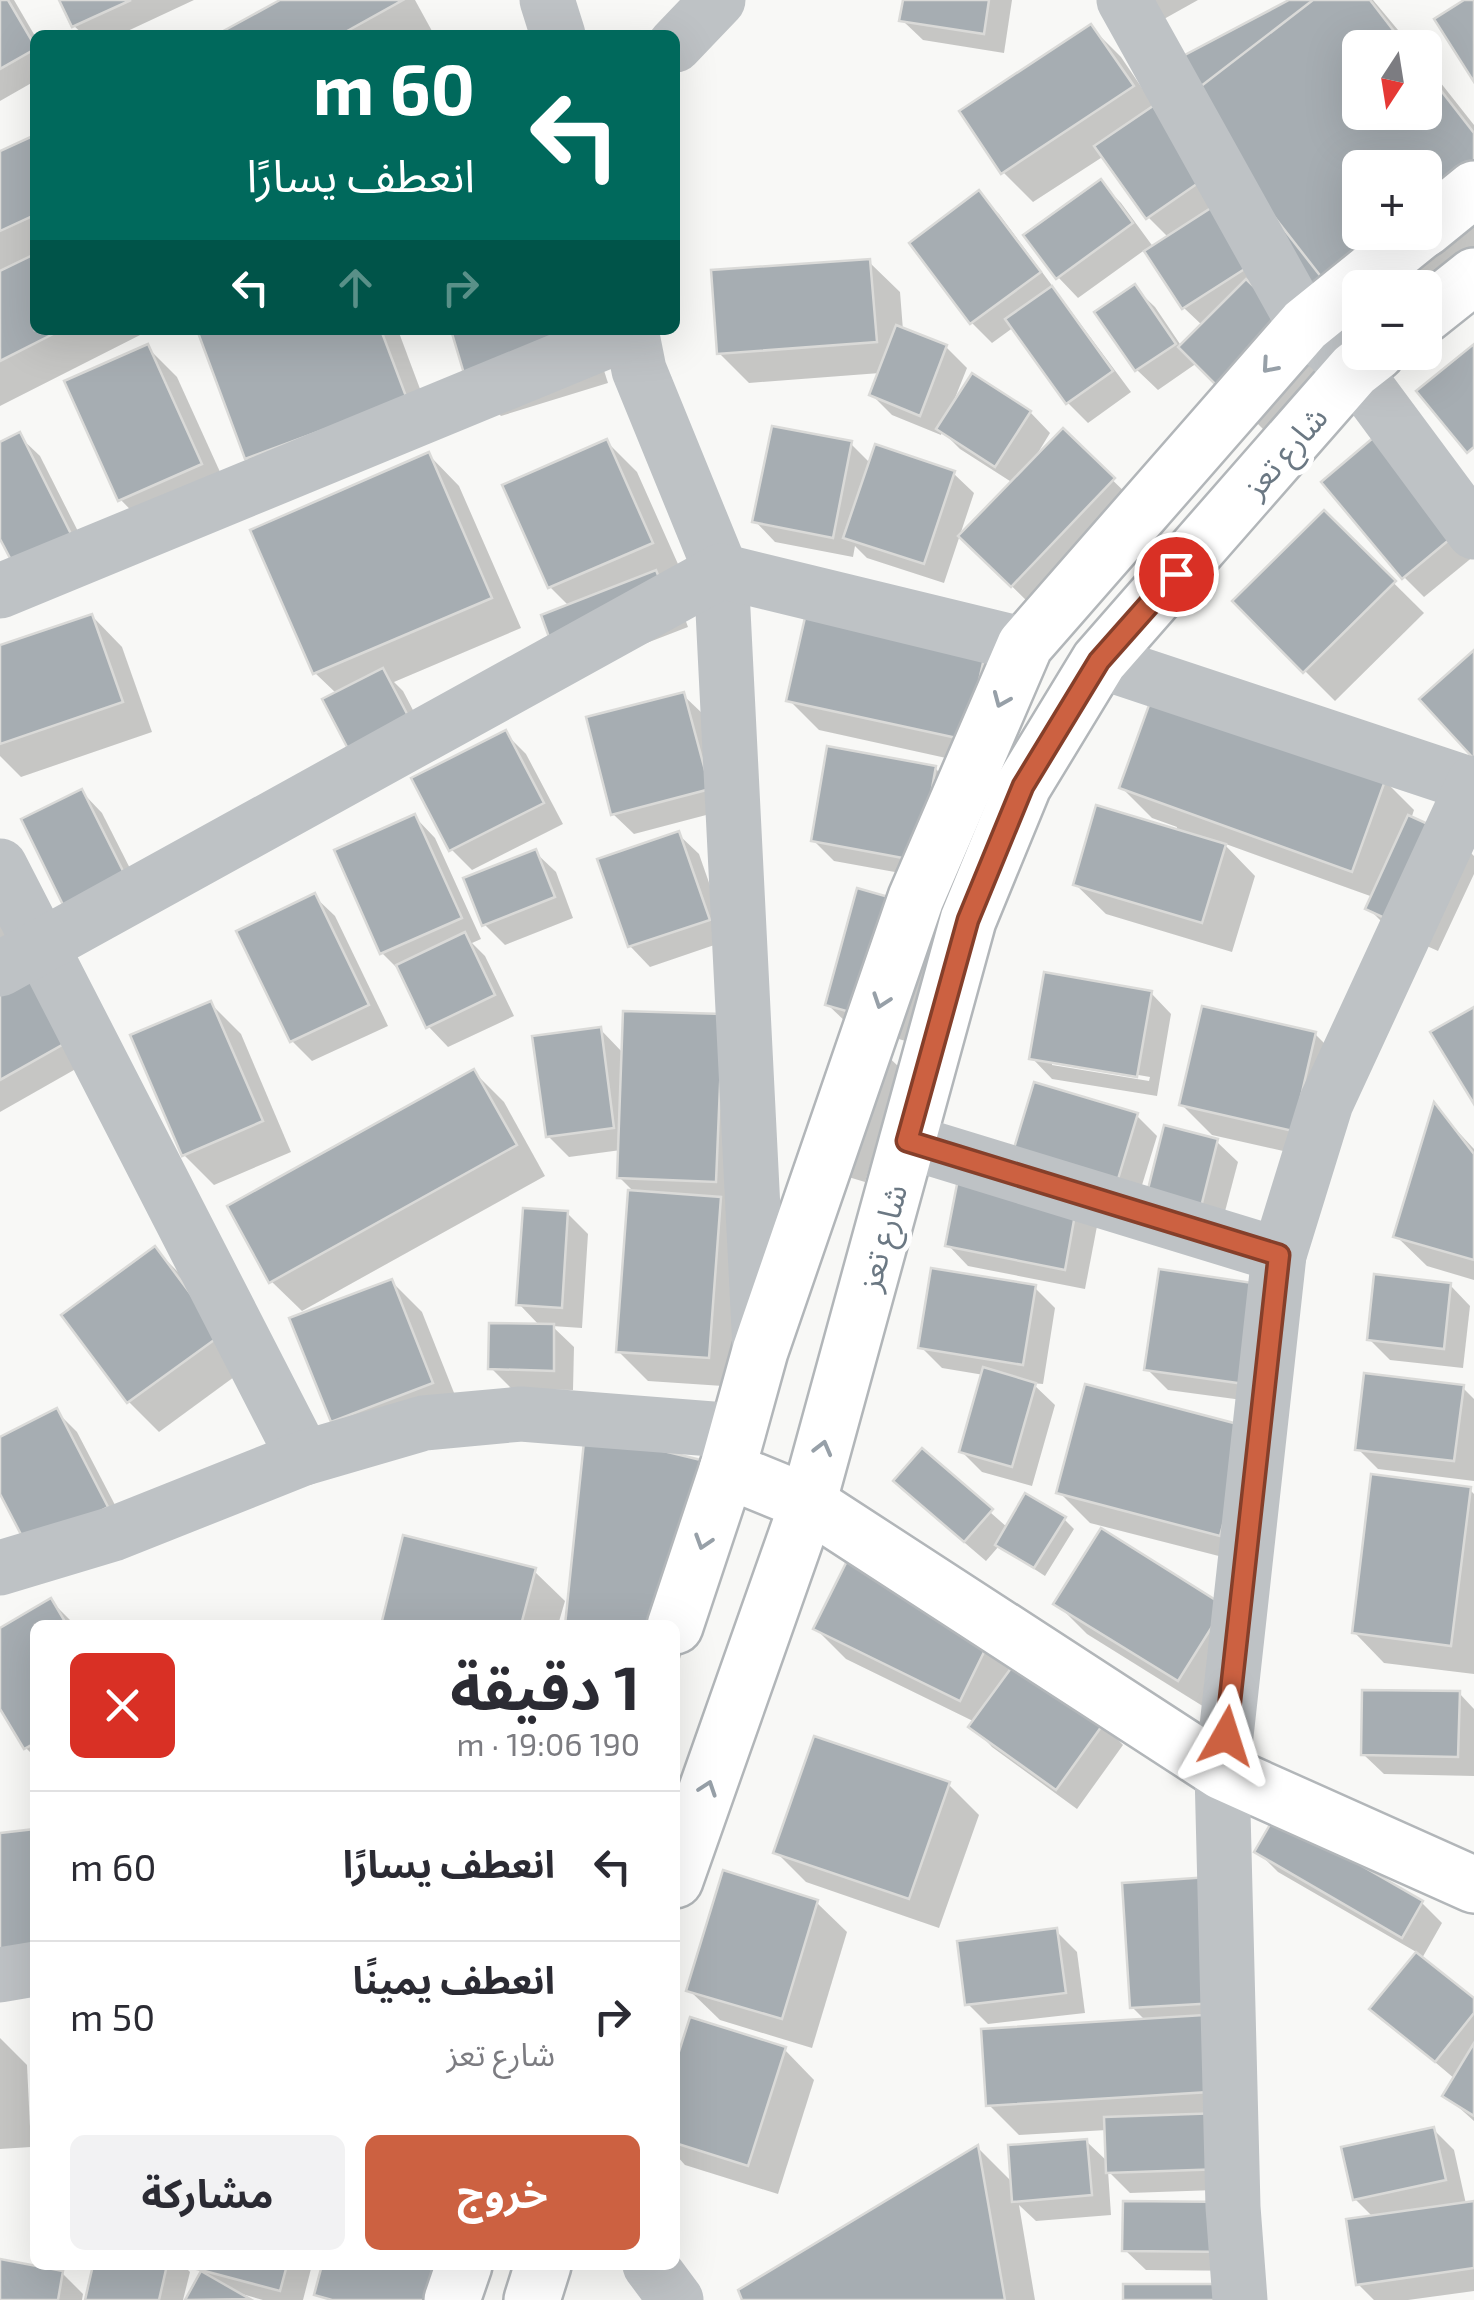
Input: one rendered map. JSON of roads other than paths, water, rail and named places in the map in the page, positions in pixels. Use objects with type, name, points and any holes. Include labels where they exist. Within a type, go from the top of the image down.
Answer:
[{"type":"main road","name":"شارع تعز","points":[[1442,215],[1474,189]]},
{"type":"main road","name":"شارع تعز","points":[[677,1620],[760,1351],[916,898],[1025,645],[1305,325],[1399,250]]},
{"type":"main road","points":[[1442,301],[1474,276]]},
{"type":"main road","name":"شارع تعز","points":[[680,1866],[808,1503],[968,920],[1023,786],[1099,661],[1359,370]]},
{"type":"main road","points":[[732,1450],[1222,1772],[1473,1882]]},
{"type":"main road","points":[[452,2300],[462,2270]]},
{"type":"main road","points":[[532,2300],[541,2270]]},
{"type":"street","points":[[547,0],[556,30]]},
{"type":"street","points":[[680,39],[718,0]]},
{"type":"street","points":[[1124,0],[1305,325],[1342,347]]},
{"type":"street","points":[[0,590],[621,335]]},
{"type":"street","points":[[632,335],[639,370],[721,570],[760,1351]]},
{"type":"street","points":[[1371,370],[1474,532]]},
{"type":"street","points":[[21,958],[721,570],[1025,645]]},
{"type":"street","points":[[1099,661],[1473,784],[1326,1104],[1279,1255],[1222,1772],[1233,2207],[1240,2300]]},
{"type":"street","points":[[0,866],[21,958],[304,1458]]},
{"type":"street","points":[[907,1141],[1279,1255]]},
{"type":"street","points":[[0,1568],[113,1534],[304,1458],[424,1423],[521,1414],[732,1450]]},
{"type":"street","points":[[0,1974],[30,1970]]},
{"type":"street","points":[[654,2270],[676,2300]]}]
